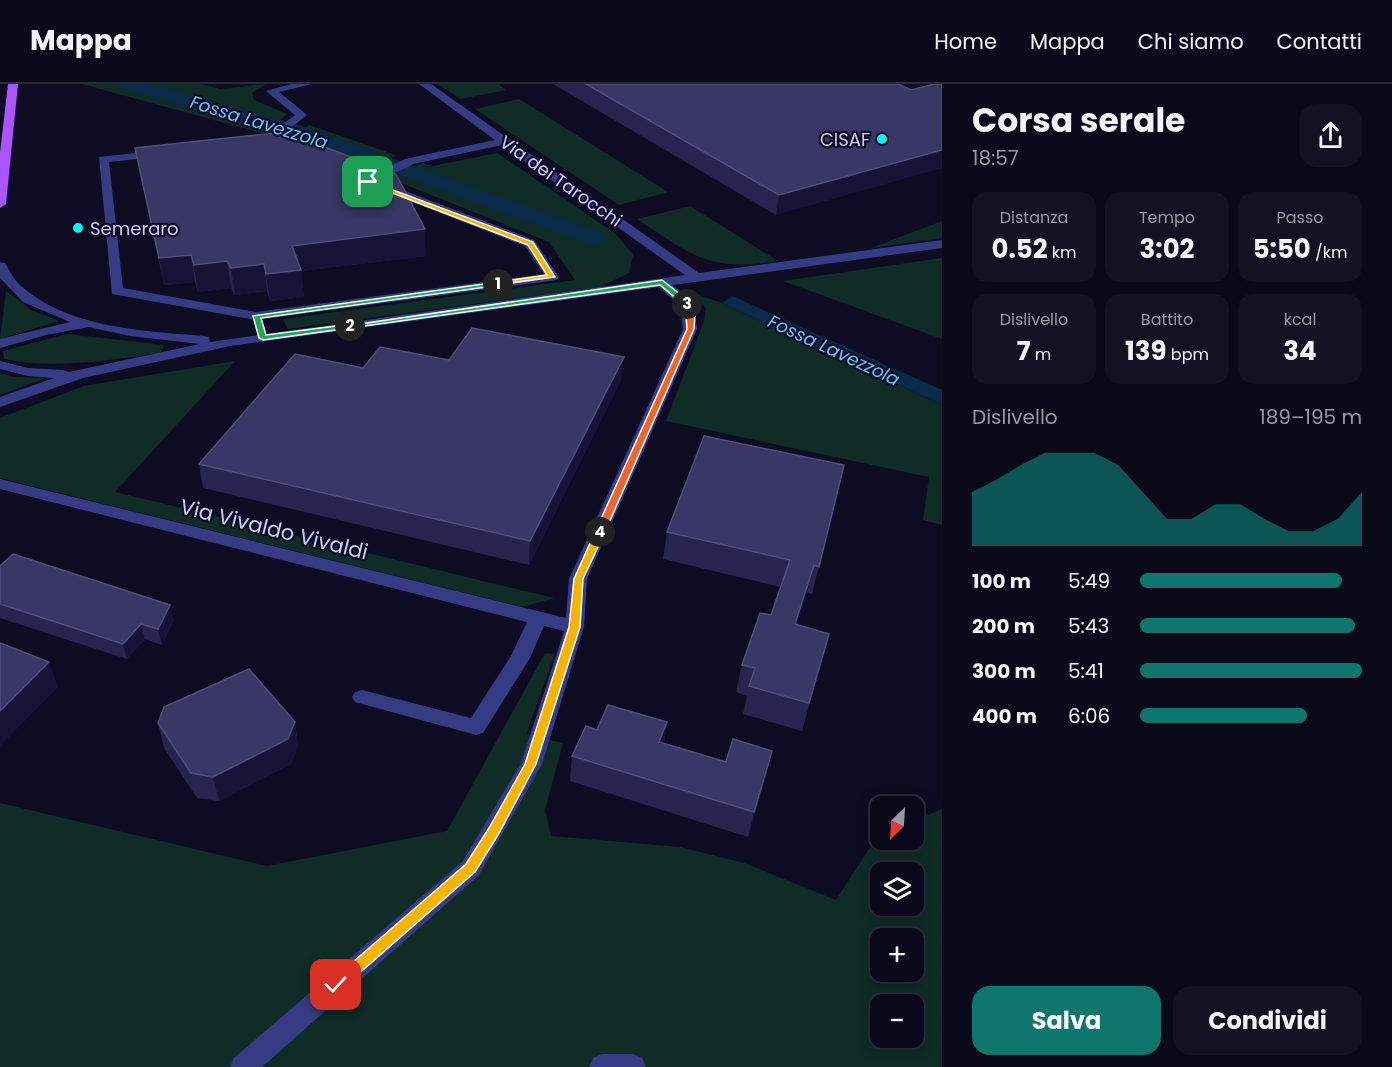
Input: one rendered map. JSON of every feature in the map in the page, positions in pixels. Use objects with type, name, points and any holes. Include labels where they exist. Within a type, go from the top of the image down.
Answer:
[{"type":"main road","points":[[0,204],[5,106],[13,84]]},
{"type":"street","points":[[271,138],[368,182],[530,243],[552,277],[256,316],[117,291],[103,159],[271,138],[302,115],[271,91],[307,84]]},
{"type":"street","name":"Via dei Tarocchi","points":[[424,84],[697,278]]},
{"type":"street","points":[[368,182],[409,161],[504,141]]},
{"type":"street","points":[[0,402],[79,374],[230,342],[942,244]]},
{"type":"street","points":[[0,266],[13,286],[39,304],[90,323],[155,335],[230,342]]},
{"type":"street","points":[[243,1067],[471,868],[531,764],[574,627],[578,579],[690,329],[691,314],[686,301],[662,282]]},
{"type":"street","points":[[256,316],[263,338]]},
{"type":"street","points":[[0,344],[44,331],[90,323]]},
{"type":"street","points":[[0,365],[28,372],[79,374]]},
{"type":"street","name":"Via Vivaldo Vivaldi","points":[[0,484],[574,627]]},
{"type":"street","points":[[362,697],[476,727],[520,658],[538,618]]},
{"type":"street","points":[[602,1067],[633,1067]]},
{"type":"green space","points":[[82,84],[201,84],[220,89],[266,84],[252,93],[254,100],[287,114],[265,134]]},
{"type":"green space","points":[[438,84],[498,84],[506,90],[460,99]]},
{"type":"green space","points":[[519,99],[668,192],[619,205],[475,109]]},
{"type":"green space","points":[[309,125],[396,155],[371,169],[289,141]]},
{"type":"green space","points":[[497,153],[616,234],[633,255],[629,273],[600,287],[288,329],[283,319],[575,280],[549,242],[391,179],[423,163],[432,166]]},
{"type":"green space","points":[[690,206],[778,261],[734,264],[702,258],[673,243],[637,219]]},
{"type":"green space","points":[[942,221],[942,238],[871,248]]},
{"type":"green space","points":[[942,258],[942,339],[783,281]]},
{"type":"green space","points":[[6,291],[31,310],[59,321],[0,339]]},
{"type":"green space","points":[[695,294],[722,303],[942,405],[942,525],[923,520],[929,477],[666,421],[704,321],[706,309]]},
{"type":"green space","points":[[67,334],[164,345],[161,353],[82,363],[43,364],[4,359],[3,351]]},
{"type":"green space","points":[[235,361],[115,492],[554,598],[522,607],[0,478],[0,418],[84,386]]},
{"type":"green space","points":[[0,373],[14,377],[46,378],[0,395]]},
{"type":"green space","points":[[545,653],[555,654],[526,734],[563,743],[545,810],[551,836],[680,847],[744,863],[836,900],[870,847],[870,850],[924,850],[924,817],[942,809],[942,1067],[0,1067],[0,803],[267,866],[447,831]]},
{"type":"water","points":[[732,296],[942,390],[942,405],[722,303]]},
{"type":"building","points":[[586,84],[898,84],[911,90],[942,84],[942,150],[779,195]]},
{"type":"building","points":[[285,132],[396,174],[425,229],[292,246],[301,270],[266,274],[264,264],[231,268],[227,261],[194,265],[191,255],[159,258],[135,148]]},
{"type":"building","points":[[472,328],[624,357],[530,541],[199,464],[295,354],[363,368],[380,347],[449,360]]},
{"type":"building","points":[[704,436],[844,465],[819,567],[814,565],[795,624],[829,634],[809,703],[749,686],[755,668],[742,665],[760,613],[771,615],[790,560],[667,532]]},
{"type":"building","points":[[13,554],[170,605],[158,629],[141,624],[123,644],[0,604],[0,566]]},
{"type":"building","points":[[0,643],[49,662],[0,711]]},
{"type":"building","points":[[249,669],[295,722],[288,739],[213,777],[191,773],[158,723],[164,707]]},
{"type":"building","points":[[608,705],[667,722],[659,742],[726,762],[733,739],[772,751],[754,812],[572,756],[586,726],[597,730]]},
{"type":"waterway","name":"Fossa Lavezzola","points":[[126,84],[292,129],[594,238]]},
{"type":"place","name":"CISAF","points":[[882,139]]},
{"type":"place","name":"Semeraro","points":[[78,228]]},
{"type":"route","points":[[336,985],[471,868],[531,764],[574,627],[578,579],[690,329],[691,314],[686,301],[662,282],[263,338],[256,316],[552,277],[530,243],[368,182]]}]
